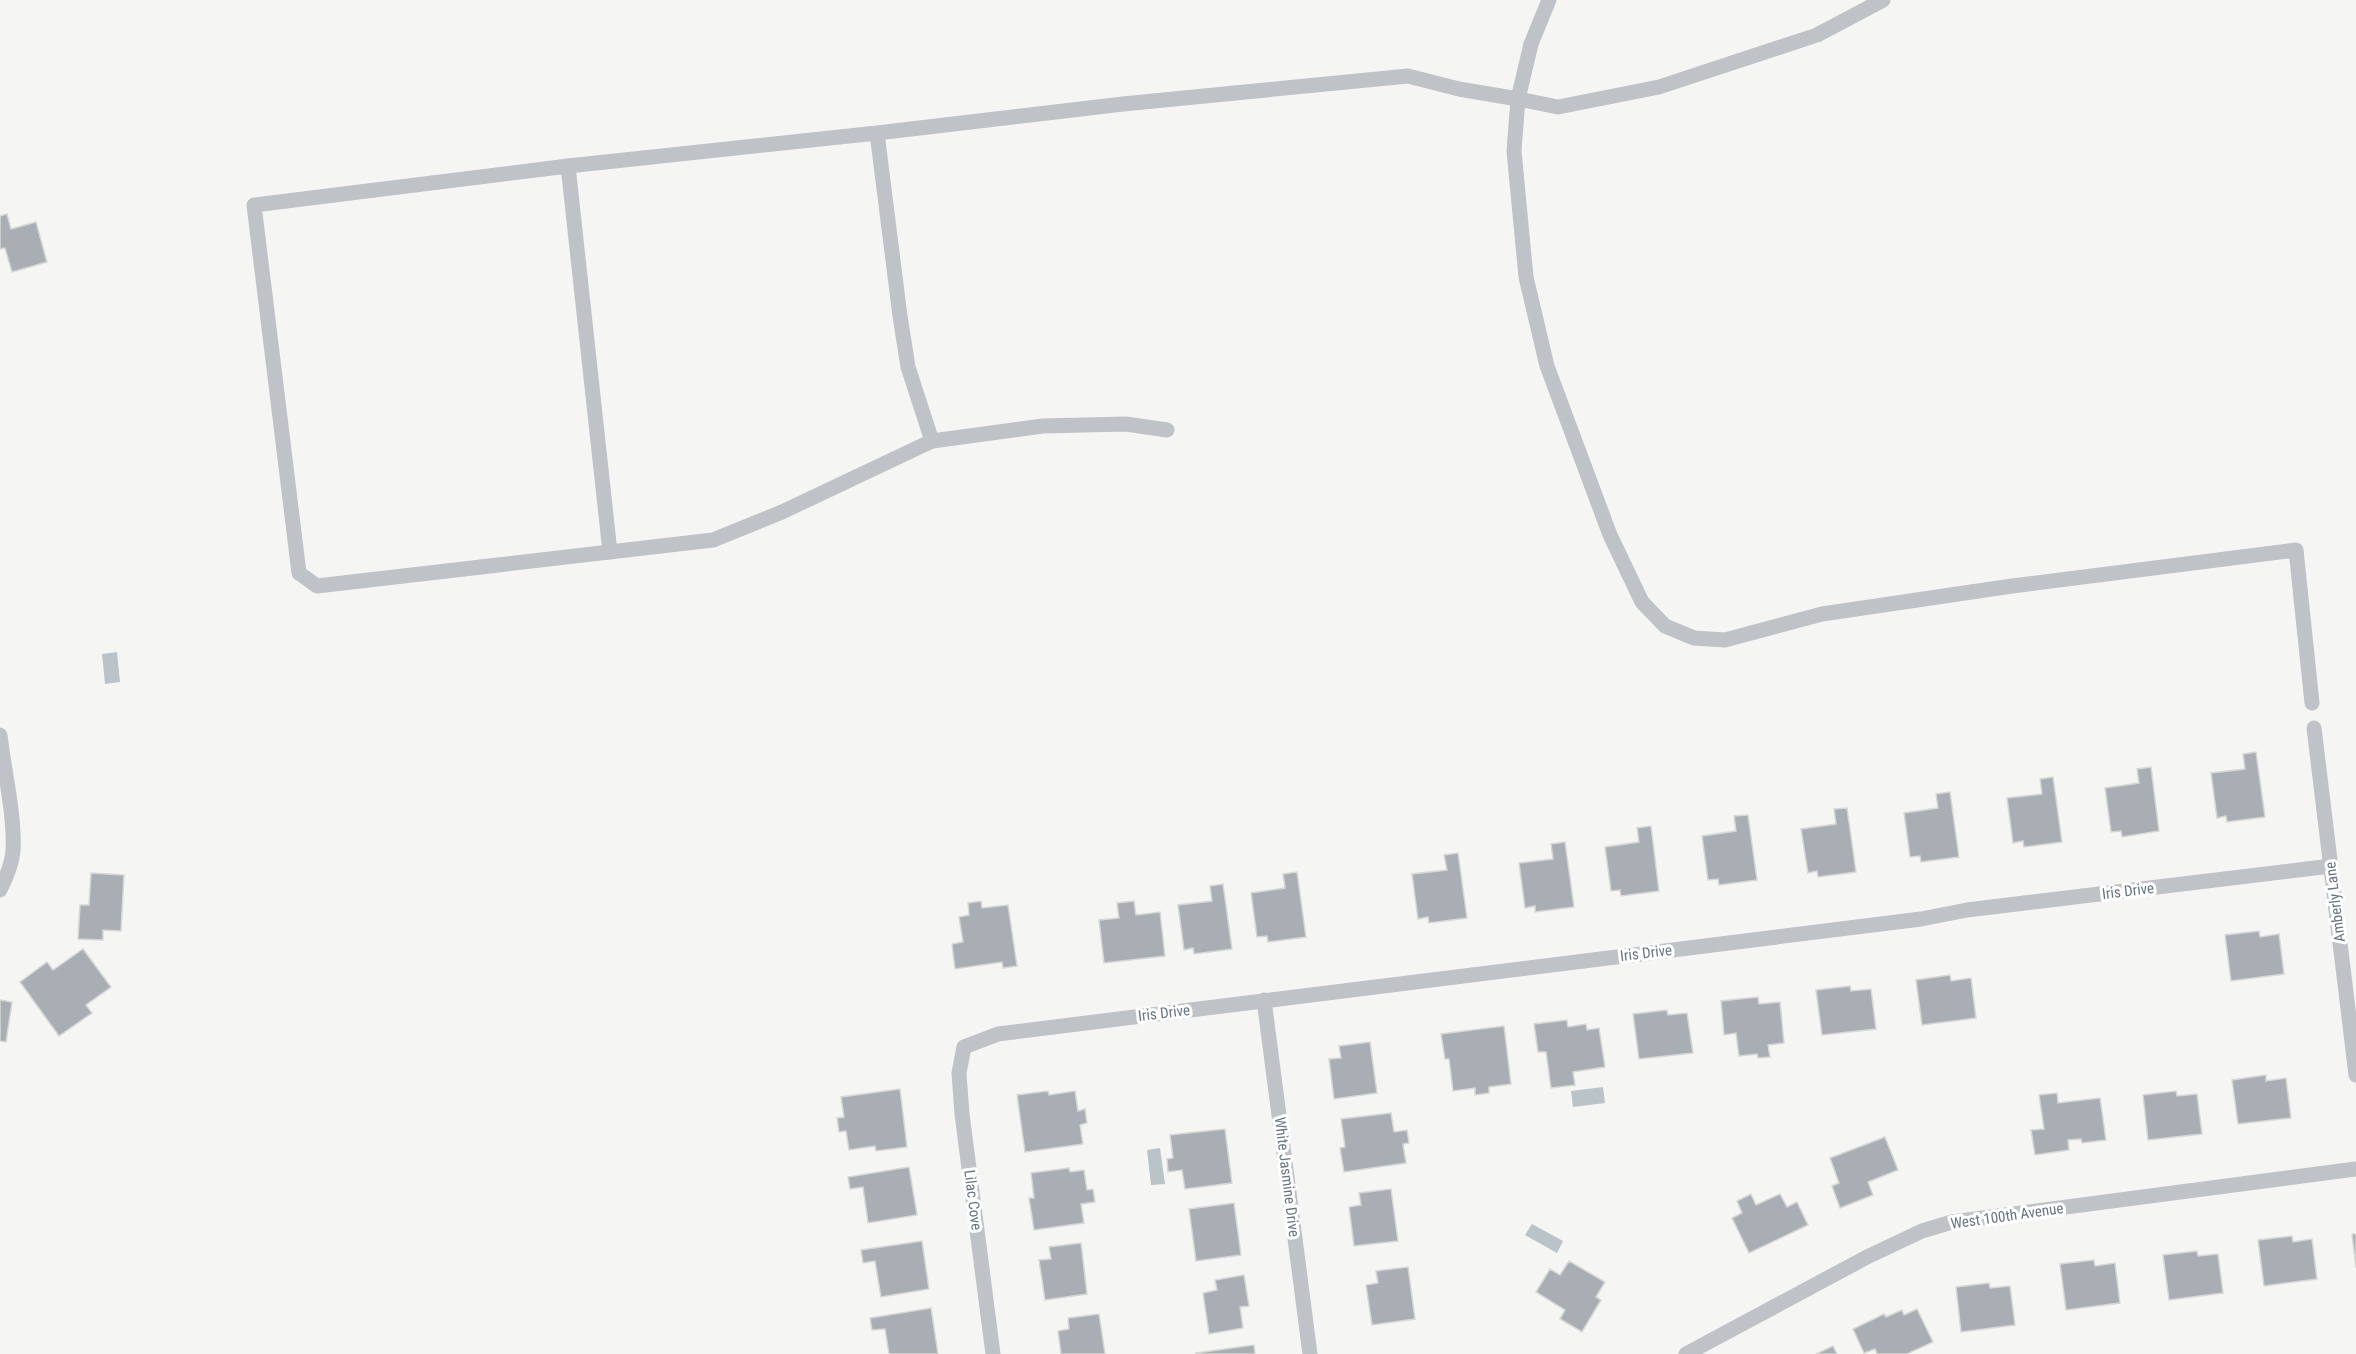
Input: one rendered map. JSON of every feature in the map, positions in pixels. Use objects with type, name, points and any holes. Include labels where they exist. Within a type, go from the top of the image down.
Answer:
[{"type":"street","points":[[1549,0],[1531,44],[1518,99],[1514,151],[1526,277],[1547,366],[1610,535],[1642,602],[1665,626],[1694,638],[1725,640],[1822,614],[2012,586],[2296,550],[2312,703]]},
{"type":"street","points":[[1167,430],[1126,424],[1043,426],[932,441],[782,512],[713,540],[317,586],[299,573],[254,205],[568,166],[1123,104],[1408,76],[1558,107],[1659,87],[1817,35],[1883,0]]},
{"type":"street","points":[[877,133],[908,367],[932,441]]},
{"type":"street","points":[[568,166],[610,552]]},
{"type":"street","name":"Amberly Lane","points":[[2314,728],[2356,1075]]},
{"type":"street","points":[[0,735],[4,796],[12,833],[12,853],[7,876],[0,890]]},
{"type":"street","name":"Iris Drive","points":[[964,1047],[998,1034],[1909,921],[1967,910],[2331,866]]},
{"type":"street","name":"White Jasmine Drive","points":[[1264,1000],[1310,1354]]},
{"type":"street","name":"Lilac Cove","points":[[964,1047],[959,1073],[962,1114],[993,1354]]},
{"type":"street","name":"West 100th Avenue","points":[[1686,1354],[1867,1257],[1922,1232],[1952,1222],[2356,1169]]},
{"type":"shaded area","points":[[117,652],[120,682],[105,684],[102,654]]},
{"type":"shaded area","points":[[1603,1087],[1605,1103],[1573,1107],[1571,1091]]},
{"type":"shaded area","points":[[1160,1148],[1165,1184],[1151,1185],[1147,1150]]},
{"type":"shaded area","points":[[1532,1224],[1563,1241],[1557,1253],[1525,1235]]},
{"type":"building","points":[[7,214],[11,229],[36,222],[47,262],[12,272],[5,248],[0,249],[0,216]]},
{"type":"building","points":[[2256,752],[2265,817],[2227,822],[2226,816],[2217,818],[2211,773],[2245,769],[2243,754]]},
{"type":"building","points":[[2151,767],[2159,831],[2122,837],[2121,831],[2111,832],[2105,788],[2139,783],[2137,769]]},
{"type":"building","points":[[2053,777],[2062,842],[2024,847],[2023,841],[2013,843],[2007,798],[2042,794],[2040,779]]},
{"type":"building","points":[[1950,792],[1959,857],[1921,862],[1920,856],[1910,857],[1904,813],[1938,808],[1936,794]]},
{"type":"building","points":[[1847,808],[1856,872],[1818,877],[1817,871],[1808,873],[1801,829],[1836,824],[1834,809]]},
{"type":"building","points":[[1748,815],[1757,880],[1719,885],[1718,879],[1708,880],[1702,836],[1736,831],[1734,816]]},
{"type":"building","points":[[1651,826],[1659,891],[1621,896],[1620,890],[1611,891],[1605,847],[1639,842],[1637,828]]},
{"type":"building","points":[[1565,842],[1574,907],[1535,912],[1535,906],[1525,908],[1519,863],[1553,859],[1551,844]]},
{"type":"building","points":[[1458,853],[1467,918],[1429,923],[1428,917],[1418,919],[1412,874],[1447,870],[1444,855]]},
{"type":"building","points":[[1297,872],[1306,937],[1268,942],[1267,936],[1257,937],[1251,893],[1285,888],[1283,874]]},
{"type":"building","points":[[91,873],[124,875],[121,931],[103,930],[103,940],[78,939],[80,905],[89,905]]},
{"type":"building","points":[[1223,884],[1232,949],[1194,954],[1193,948],[1184,950],[1178,905],[1212,901],[1210,886]]},
{"type":"building","points":[[981,901],[982,908],[1008,905],[1017,966],[1003,968],[1002,962],[955,969],[952,944],[963,942],[959,917],[969,915],[968,903]]},
{"type":"building","points":[[1134,901],[1136,915],[1160,912],[1165,956],[1104,963],[1099,920],[1119,918],[1117,903]]},
{"type":"building","points":[[2259,931],[2260,937],[2279,934],[2284,974],[2231,981],[2225,935]]},
{"type":"building","points":[[83,949],[111,987],[86,1005],[92,1013],[59,1036],[20,982],[47,962],[53,970]]},
{"type":"building","points":[[1950,975],[1951,981],[1971,978],[1976,1018],[1922,1025],[1916,980]]},
{"type":"building","points":[[1850,986],[1851,991],[1871,989],[1876,1029],[1822,1035],[1816,990]]},
{"type":"building","points":[[1758,997],[1759,1004],[1780,1002],[1784,1043],[1768,1045],[1770,1057],[1758,1058],[1757,1054],[1739,1056],[1736,1033],[1724,1035],[1721,1001]]},
{"type":"building","points":[[0,1000],[12,1002],[6,1042],[0,1041]]},
{"type":"building","points":[[1667,1010],[1668,1015],[1687,1013],[1693,1053],[1639,1059],[1633,1014]]},
{"type":"building","points":[[1567,1020],[1568,1027],[1586,1024],[1587,1030],[1599,1028],[1605,1067],[1573,1072],[1575,1085],[1551,1088],[1546,1052],[1538,1052],[1534,1024]]},
{"type":"building","points":[[1504,1026],[1511,1084],[1489,1087],[1489,1093],[1475,1095],[1475,1088],[1453,1091],[1449,1059],[1445,1059],[1441,1034]]},
{"type":"building","points":[[1370,1042],[1377,1093],[1334,1099],[1329,1059],[1341,1058],[1339,1046]]},
{"type":"building","points":[[2266,1075],[2266,1081],[2286,1078],[2291,1118],[2238,1124],[2232,1080]]},
{"type":"building","points":[[900,1089],[907,1147],[876,1151],[875,1146],[849,1150],[846,1131],[839,1132],[837,1118],[844,1117],[841,1097]]},
{"type":"building","points":[[1048,1091],[1049,1095],[1075,1091],[1078,1111],[1085,1109],[1087,1123],[1080,1125],[1083,1144],[1025,1152],[1017,1095]]},
{"type":"building","points":[[2176,1091],[2177,1096],[2197,1094],[2202,1134],[2148,1140],[2143,1095]]},
{"type":"building","points":[[2057,1093],[2058,1103],[2100,1098],[2106,1140],[2082,1143],[2081,1139],[2068,1140],[2069,1150],[2035,1155],[2031,1130],[2044,1129],[2039,1095]]},
{"type":"building","points":[[1391,1113],[1394,1132],[1407,1130],[1409,1143],[1403,1144],[1406,1163],[1344,1172],[1340,1148],[1345,1147],[1341,1119]]},
{"type":"building","points":[[1225,1129],[1232,1183],[1185,1189],[1182,1170],[1168,1172],[1167,1159],[1173,1158],[1170,1135]]},
{"type":"building","points":[[1885,1137],[1898,1170],[1868,1182],[1873,1195],[1840,1208],[1832,1186],[1839,1183],[1830,1158]]},
{"type":"building","points":[[909,1167],[917,1215],[868,1223],[863,1187],[850,1189],[848,1177]]},
{"type":"building","points":[[1069,1168],[1070,1172],[1084,1170],[1087,1190],[1093,1189],[1095,1202],[1081,1204],[1084,1223],[1034,1230],[1029,1198],[1034,1198],[1031,1173]]},
{"type":"building","points":[[1391,1189],[1398,1241],[1354,1246],[1349,1207],[1361,1205],[1359,1193]]},
{"type":"building","points":[[1751,1194],[1756,1205],[1780,1194],[1787,1207],[1797,1202],[1808,1225],[1749,1253],[1732,1218],[1742,1213],[1737,1201]]},
{"type":"building","points":[[1234,1203],[1241,1255],[1196,1261],[1189,1209]]},
{"type":"building","points":[[2352,1234],[2356,1234],[2356,1268]]},
{"type":"building","points":[[2292,1236],[2293,1242],[2312,1239],[2317,1279],[2264,1286],[2258,1240]]},
{"type":"building","points":[[922,1241],[929,1289],[881,1297],[875,1261],[863,1263],[861,1250]]},
{"type":"building","points":[[1081,1243],[1087,1294],[1045,1300],[1039,1260],[1051,1259],[1049,1247]]},
{"type":"building","points":[[2197,1251],[2198,1256],[2218,1254],[2223,1293],[2169,1300],[2163,1255]]},
{"type":"building","points":[[2094,1260],[2095,1266],[2115,1263],[2120,1303],[2066,1310],[2060,1264]]},
{"type":"building","points":[[1569,1261],[1605,1282],[1596,1297],[1601,1300],[1582,1332],[1560,1319],[1565,1310],[1536,1292],[1550,1269],[1560,1275]]},
{"type":"building","points":[[1408,1267],[1415,1319],[1372,1325],[1366,1285],[1378,1283],[1376,1271]]},
{"type":"building","points":[[1244,1275],[1249,1306],[1240,1307],[1243,1328],[1209,1334],[1203,1293],[1217,1290],[1215,1280]]},
{"type":"building","points":[[1989,1283],[1990,1288],[2010,1286],[2015,1325],[1961,1332],[1956,1287]]},
{"type":"building","points":[[931,1308],[938,1354],[889,1354],[885,1329],[872,1330],[870,1318]]},
{"type":"building","points":[[1917,1309],[1933,1342],[1907,1354],[1877,1354],[1875,1349],[1864,1353],[1853,1329],[1884,1314],[1886,1317],[1902,1310],[1904,1315]]},
{"type":"building","points":[[1099,1314],[1105,1354],[1061,1354],[1058,1331],[1069,1329],[1068,1318]]},
{"type":"building","points":[[1254,1345],[1255,1354],[1196,1354],[1196,1353]]},
{"type":"building","points":[[1833,1346],[1837,1354],[1816,1354]]}]
